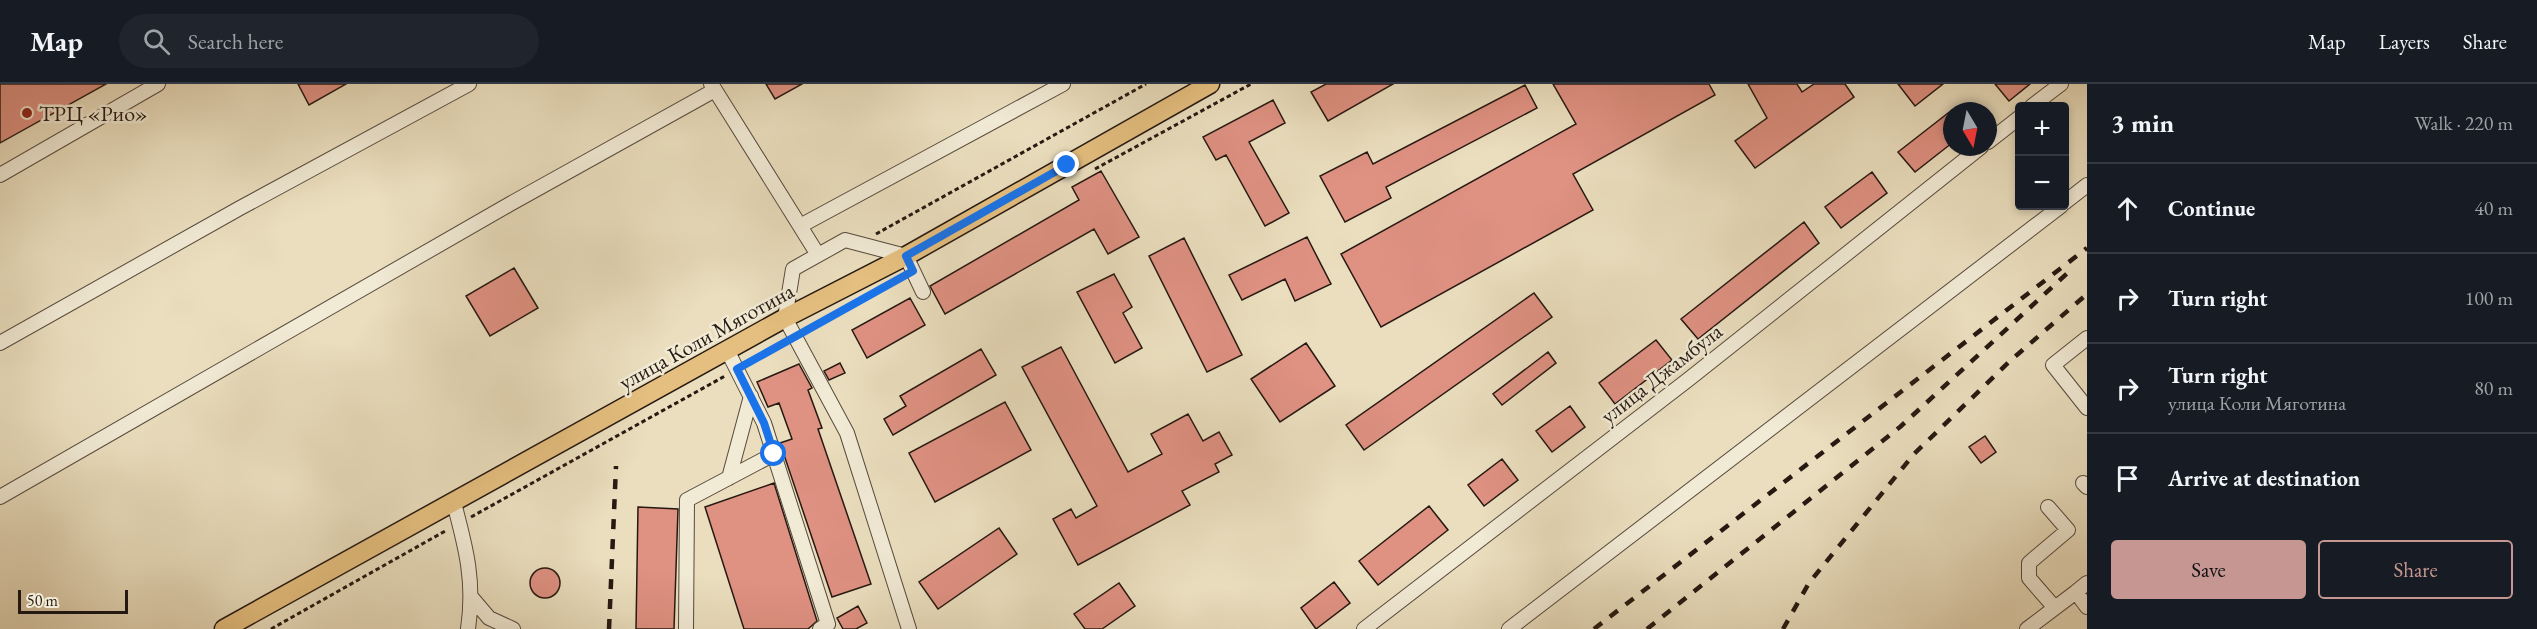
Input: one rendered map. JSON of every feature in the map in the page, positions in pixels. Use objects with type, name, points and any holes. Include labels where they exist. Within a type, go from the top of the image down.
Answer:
[{"type":"main road","name":"улица Коли Мяготина","points":[[224,629],[785,318],[906,256],[1210,84]]},
{"type":"street","points":[[0,175],[158,84]]},
{"type":"street","points":[[0,343],[230,213],[469,84]]},
{"type":"street","points":[[2037,102],[2061,84]]},
{"type":"street","points":[[800,226],[1054,86]]},
{"type":"street","points":[[0,497],[713,87],[818,255]]},
{"type":"street","points":[[1997,135],[2015,120]]},
{"type":"street","name":"улица Джамбула","points":[[1364,629],[1689,379],[1970,156]]},
{"type":"street","points":[[2069,198],[2087,185]]},
{"type":"street","points":[[1509,629],[2056,210]]},
{"type":"street","points":[[909,629],[847,434],[785,318],[793,269],[845,240],[906,256],[923,292]]},
{"type":"street","points":[[2087,338],[2053,365],[2087,408]]},
{"type":"street","points":[[727,350],[764,423],[828,624],[820,629]]},
{"type":"street","points":[[729,478],[751,396]]},
{"type":"street","points":[[686,629],[687,500],[774,454]]},
{"type":"street","points":[[454,502],[466,549],[472,598],[468,629]]},
{"type":"street","points":[[2048,507],[2068,530],[2029,563],[2029,578],[2055,608]]},
{"type":"street","points":[[2027,629],[2087,583]]},
{"type":"street","points":[[2076,592],[2087,607]]},
{"type":"street","points":[[472,598],[489,618],[513,629]]},
{"type":"path","points":[[859,243],[1146,84]]},
{"type":"path","points":[[1094,170],[1251,84]]},
{"type":"path","points":[[271,629],[883,288]]},
{"type":"building","name":"ТРЦ «Рио»","points":[[0,84],[106,84],[0,143]]},
{"type":"building","points":[[298,84],[346,84],[309,105]]},
{"type":"building","points":[[766,84],[802,84],[775,99]]},
{"type":"building","points":[[1326,84],[1393,84],[1328,121],[1311,92]]},
{"type":"building","points":[[1553,84],[1709,84],[1715,95],[1573,174],[1593,210],[1381,327],[1341,254],[1576,124]]},
{"type":"building","points":[[1748,84],[1797,84],[1802,92],[1814,84],[1845,84],[1854,97],[1755,168],[1735,141],[1767,118]]},
{"type":"building","points":[[1898,84],[1943,84],[1915,106]]},
{"type":"building","points":[[1995,84],[2030,84],[2009,101]]},
{"type":"building","points":[[1525,85],[1537,108],[1386,187],[1391,198],[1345,222],[1320,176],[1367,152],[1373,164]]},
{"type":"building","points":[[1273,100],[1285,123],[1249,142],[1289,213],[1265,226],[1226,155],[1216,160],[1203,137]]},
{"type":"building","points":[[1943,117],[1943,150],[1915,172],[1898,152]]},
{"type":"building","points":[[1101,171],[1139,237],[1108,254],[1094,229],[945,314],[930,286],[1079,200],[1072,187]]},
{"type":"building","points":[[1872,172],[1887,193],[1841,228],[1825,207]]},
{"type":"building","points":[[1804,222],[1819,243],[1698,339],[1681,319]]},
{"type":"building","points":[[1307,237],[1331,284],[1295,301],[1285,279],[1242,300],[1229,275]]},
{"type":"building","points":[[1184,238],[1242,355],[1207,372],[1149,256]]},
{"type":"building","points":[[514,268],[538,308],[490,336],[466,296]]},
{"type":"building","points":[[1114,274],[1132,307],[1123,313],[1142,348],[1115,363],[1077,292]]},
{"type":"building","points":[[1534,293],[1552,317],[1364,450],[1346,425]]},
{"type":"building","points":[[910,298],[925,325],[867,358],[852,330]]},
{"type":"building","points":[[1656,340],[1672,360],[1615,404],[1599,383]]},
{"type":"building","points":[[1306,343],[1335,386],[1280,422],[1251,379]]},
{"type":"building","points":[[1061,347],[1128,472],[1162,454],[1151,434],[1188,414],[1203,441],[1219,432],[1232,455],[1215,464],[1219,472],[1182,491],[1190,505],[1078,565],[1053,519],[1071,509],[1076,518],[1097,506],[1022,367]]},
{"type":"building","points":[[981,349],[996,375],[893,435],[884,419],[906,406],[900,396]]},
{"type":"building","points":[[1548,352],[1556,363],[1502,405],[1493,394]]},
{"type":"building","points":[[840,363],[845,373],[829,380],[824,371]]},
{"type":"building","points":[[799,364],[812,388],[808,390],[822,428],[818,429],[871,584],[832,597],[780,443],[792,439],[779,403],[768,407],[757,382]]},
{"type":"building","points":[[1005,402],[1031,450],[935,502],[909,453]]},
{"type":"building","points":[[1570,406],[1585,427],[1552,452],[1536,431]]},
{"type":"building","points":[[1985,436],[1996,452],[1981,463],[1969,447]]},
{"type":"building","points":[[1502,459],[1518,480],[1484,506],[1468,485]]},
{"type":"building","points":[[774,483],[817,621],[808,629],[744,629],[705,507]]},
{"type":"building","points":[[1429,506],[1448,530],[1378,585],[1359,561]]},
{"type":"building","points":[[638,507],[678,509],[674,629],[636,629]]},
{"type":"building","points":[[999,528],[1017,554],[938,609],[919,582]]},
{"type":"building","points":[[545,568],[551,569],[559,577],[559,589],[551,597],[545,598],[539,597],[531,589],[530,583],[531,577],[539,569]]},
{"type":"building","points":[[1334,582],[1350,603],[1316,629],[1301,608]]},
{"type":"building","points":[[1119,583],[1135,606],[1102,629],[1085,629],[1074,614]]},
{"type":"building","points":[[858,606],[867,623],[856,629],[843,629],[837,618]]},
{"type":"railway","points":[[1594,629],[2087,248]]},
{"type":"railway","points":[[1647,629],[1900,427],[2073,268]]},
{"type":"railway","points":[[1783,629],[1809,583],[1914,454],[2010,361],[2087,294]]},
{"type":"railway","points":[[609,629],[616,466]]},
{"type":"place","name":"ТРЦ «Рио»","points":[[27,113]]},
{"type":"route","points":[[774,454],[764,423],[737,369],[913,271],[906,256],[1067,165]]}]
